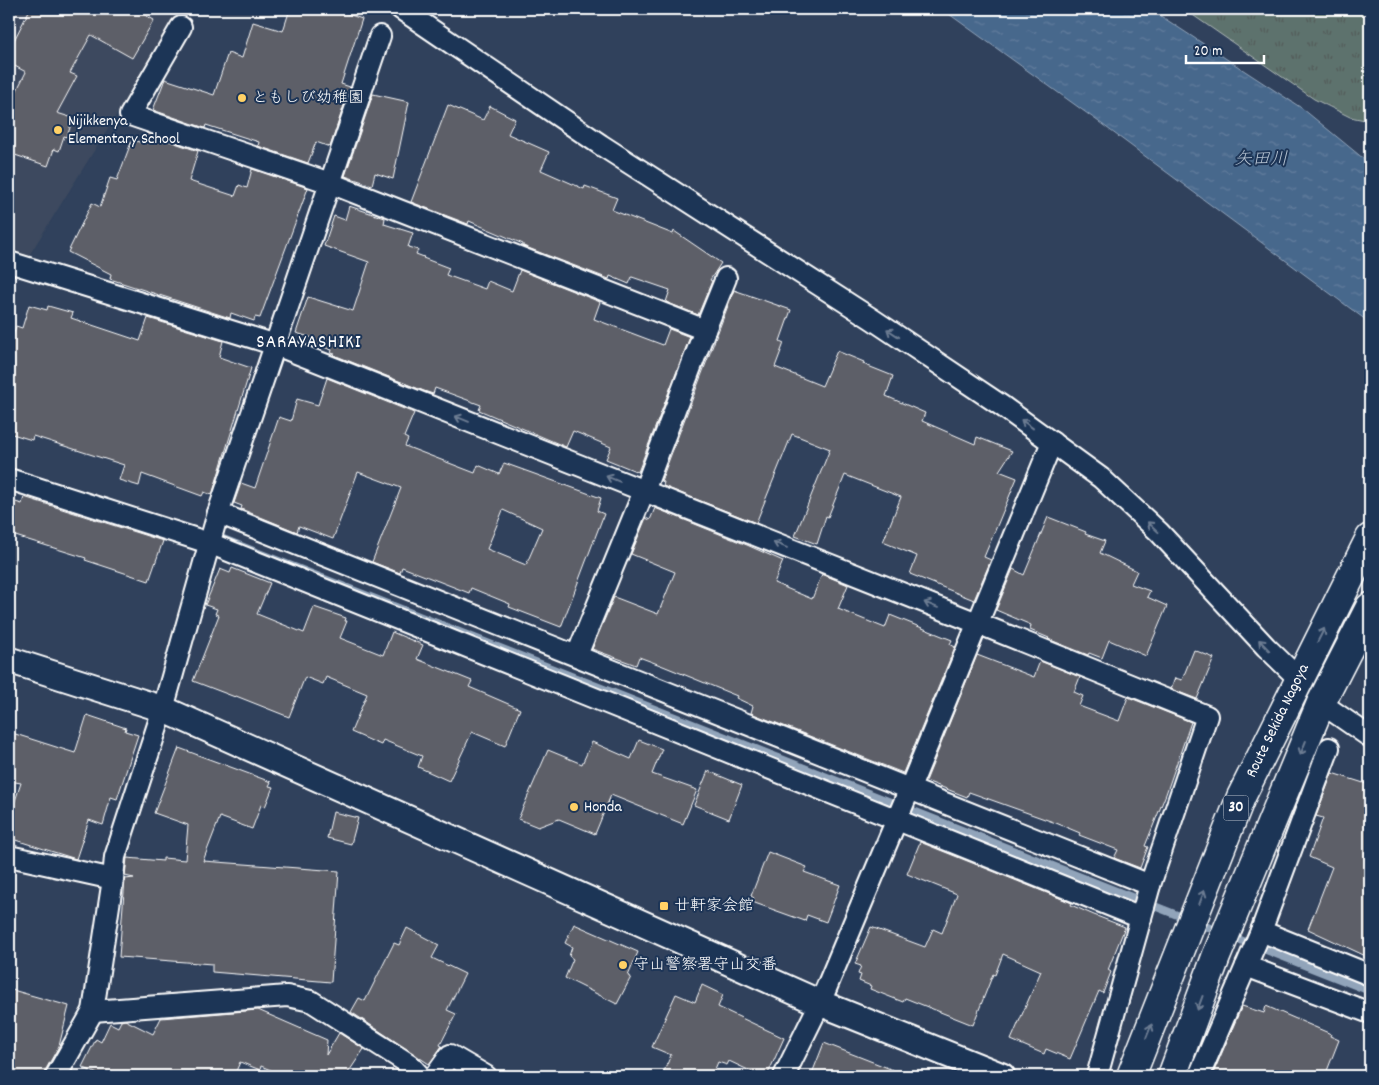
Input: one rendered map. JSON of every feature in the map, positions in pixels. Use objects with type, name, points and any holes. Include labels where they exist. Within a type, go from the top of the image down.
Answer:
[{"type":"main road","name":"Route Sekida Nagoya","points":[[1131,1076],[1240,797],[1370,538]]},
{"type":"main road","name":"Route Sekida Nagoya","points":[[1172,1076],[1216,957],[1321,703],[1370,606]]},
{"type":"street","points":[[401,9],[601,145],[872,318],[1052,442],[1100,478],[1159,532],[1266,647],[1299,679]]},
{"type":"street","points":[[181,27],[130,115],[330,183],[705,330]]},
{"type":"street","points":[[56,1076],[93,1011],[114,879],[115,857],[163,709],[218,513],[380,36]]},
{"type":"street","points":[[9,262],[276,345],[1207,716],[1149,887],[1097,1076]]},
{"type":"street","points":[[577,655],[644,491],[726,278]]},
{"type":"street","points":[[784,1076],[820,1003],[897,821],[1052,442]]},
{"type":"street","points":[[9,480],[208,544],[494,657],[897,821],[1142,915]]},
{"type":"street","points":[[218,513],[910,788],[1149,887]]},
{"type":"street","points":[[9,660],[163,709],[820,1003],[1002,1076]]},
{"type":"street","points":[[1321,703],[1370,737]]},
{"type":"street","points":[[1199,1076],[1260,932],[1329,748]]},
{"type":"street","points":[[9,856],[114,879]]},
{"type":"street","points":[[1260,932],[1370,975]]},
{"type":"street","points":[[1248,960],[1370,1013]]},
{"type":"street","points":[[93,1011],[287,996],[311,1001],[409,1064],[420,1076]]},
{"type":"street","points":[[435,1076],[450,1055],[486,1076]]},
{"type":"shaded area","name":"Nijikkenya Elementary School","points":[[9,9],[182,9],[28,257],[9,251]]},
{"type":"green space","points":[[1184,9],[1370,9],[1370,121],[1350,117],[1314,99]]},
{"type":"water","name":"矢田川","points":[[942,9],[1150,9],[1303,109],[1370,164],[1370,323],[1099,122]]},
{"type":"building","points":[[30,9],[134,9],[154,20],[132,58],[91,35],[70,73],[77,76],[57,113],[73,118],[67,137],[64,136],[59,151],[54,149],[48,166],[9,153],[9,106],[26,72],[9,63],[9,50]]},
{"type":"building","points":[[290,9],[334,9],[362,19],[341,84],[350,87],[330,147],[316,142],[308,163],[258,146],[259,142],[206,125],[205,128],[153,110],[165,79],[214,95],[228,53],[242,58],[253,22],[283,31]]},
{"type":"building","points":[[373,94],[409,102],[393,179],[375,173],[372,185],[345,176]]},
{"type":"building","points":[[448,105],[483,120],[490,106],[515,119],[508,134],[549,152],[541,170],[584,189],[585,186],[617,198],[612,210],[673,234],[674,231],[721,263],[710,280],[712,281],[698,315],[666,302],[670,290],[632,277],[629,284],[610,276],[609,279],[523,246],[523,244],[469,221],[468,224],[411,202]]},
{"type":"building","points":[[146,133],[198,151],[189,181],[235,196],[239,185],[247,188],[252,169],[308,188],[260,318],[255,317],[254,321],[231,313],[230,318],[110,279],[111,274],[68,252],[92,203],[100,207],[110,178],[117,180],[132,140],[143,143]]},
{"type":"building","points":[[349,206],[385,218],[384,224],[413,233],[408,247],[418,250],[416,254],[423,258],[449,268],[446,275],[485,289],[488,281],[512,291],[520,270],[600,302],[594,319],[663,345],[669,329],[690,337],[638,472],[606,459],[611,447],[573,431],[566,447],[479,410],[481,405],[435,388],[433,394],[424,391],[334,355],[331,353],[332,350],[311,343],[313,338],[296,333],[308,297],[353,311],[369,262],[324,246],[334,216],[345,220]]},
{"type":"building","points":[[734,290],[791,310],[780,341],[784,343],[775,367],[822,386],[837,351],[893,376],[886,396],[925,413],[922,421],[975,444],[977,437],[1012,451],[999,471],[1017,478],[984,557],[991,560],[974,600],[910,574],[917,556],[883,542],[901,497],[845,475],[828,517],[826,516],[817,544],[795,536],[830,449],[792,434],[756,523],[663,486],[664,482],[661,481]]},
{"type":"building","points":[[29,305],[47,310],[48,306],[73,313],[71,318],[140,341],[148,318],[223,341],[219,357],[251,368],[212,495],[204,492],[202,496],[142,474],[139,486],[119,480],[124,465],[33,436],[32,440],[9,433],[9,349],[16,326],[22,328]]},
{"type":"building","points":[[327,378],[414,413],[404,437],[408,439],[405,446],[475,473],[478,465],[499,474],[504,463],[601,498],[597,511],[604,514],[561,627],[509,607],[510,604],[471,588],[469,593],[402,567],[400,573],[372,562],[401,488],[358,472],[333,539],[299,526],[297,532],[241,509],[242,506],[234,503],[241,483],[255,488],[279,417],[291,421],[297,399],[318,405]],"holes":[[[503,510],[542,528],[526,565],[487,549]]]},
{"type":"building","points":[[24,497],[163,541],[149,581],[85,560],[86,558],[9,534],[9,500],[22,504]]},
{"type":"building","points":[[655,508],[783,561],[774,583],[812,599],[822,574],[848,585],[838,609],[885,628],[890,615],[952,640],[950,644],[955,647],[903,773],[751,713],[753,706],[736,698],[737,696],[663,666],[639,657],[636,665],[592,649],[614,597],[658,614],[675,572],[631,554],[646,518],[650,520]]},
{"type":"building","points":[[1048,517],[1105,541],[1100,553],[1137,571],[1131,584],[1150,591],[1147,597],[1167,606],[1146,656],[1109,640],[1102,658],[1089,653],[1088,655],[1048,639],[1030,630],[1031,625],[996,610],[1013,569],[1024,575]]},
{"type":"building","points":[[232,568],[270,583],[257,614],[304,633],[314,607],[346,618],[345,621],[347,621],[340,638],[383,655],[392,632],[423,645],[417,659],[472,681],[469,687],[520,709],[505,746],[472,732],[449,781],[418,767],[422,756],[383,740],[381,745],[351,732],[367,694],[326,677],[323,684],[305,677],[289,717],[193,681],[219,615],[215,614],[217,609],[205,605],[220,569],[230,573]]},
{"type":"building","points":[[1194,650],[1214,658],[1197,699],[1171,689],[1175,678],[1182,680]]},
{"type":"building","points":[[977,655],[1034,677],[1040,661],[1080,677],[1074,692],[1083,696],[1079,706],[1119,721],[1128,697],[1191,722],[1166,794],[1145,846],[1148,847],[1140,868],[1114,858],[1118,850],[1079,835],[1080,833],[1056,823],[969,792],[967,797],[926,781]]},
{"type":"building","points":[[87,715],[126,728],[125,731],[138,735],[117,799],[111,797],[103,825],[89,820],[76,859],[9,838],[9,819],[21,783],[9,781],[9,732],[75,753]]},
{"type":"building","points":[[639,740],[662,749],[652,774],[697,790],[683,824],[611,795],[595,834],[559,819],[538,827],[518,819],[548,750],[582,764],[592,742],[631,759]]},
{"type":"building","points":[[179,748],[271,782],[269,786],[273,787],[265,807],[261,805],[252,829],[220,817],[203,861],[339,871],[331,982],[212,972],[212,964],[119,957],[125,879],[134,878],[125,876],[127,858],[163,861],[163,858],[185,860],[188,825],[154,813]]},
{"type":"building","points":[[708,771],[742,785],[729,819],[694,805]]},
{"type":"building","points":[[1332,773],[1370,785],[1370,958],[1308,929],[1332,867],[1309,857],[1323,818],[1316,816]]},
{"type":"building","points":[[333,812],[358,818],[351,844],[327,838]]},
{"type":"building","points":[[920,842],[1072,903],[1071,905],[1125,927],[1108,970],[1111,972],[1103,993],[1099,991],[1070,1059],[1046,1049],[1044,1054],[1011,1040],[1041,971],[1003,954],[973,1025],[905,998],[903,1002],[870,989],[871,986],[859,981],[861,975],[858,974],[861,966],[855,964],[871,927],[925,947],[933,929],[942,933],[957,894],[907,874]]},
{"type":"building","points":[[768,852],[807,867],[804,872],[840,885],[826,922],[807,915],[805,921],[752,902],[754,898],[751,896]]},
{"type":"building","points":[[574,924],[638,952],[628,976],[631,977],[617,1004],[565,978],[573,959],[569,956],[572,947],[565,943]]},
{"type":"building","points":[[407,928],[439,945],[432,958],[465,974],[447,1010],[456,1014],[440,1045],[442,1046],[429,1064],[351,1012],[359,998],[365,1001],[394,943],[399,945]]},
{"type":"building","points":[[702,985],[723,995],[718,1007],[784,1038],[767,1076],[761,1076],[729,1061],[727,1065],[718,1062],[712,1076],[662,1076],[671,1055],[652,1047],[676,994],[695,1002]]},
{"type":"building","points":[[9,989],[69,1006],[59,1046],[42,1076],[9,1076]]},
{"type":"building","points":[[1242,1006],[1264,1013],[1266,1006],[1331,1034],[1330,1036],[1339,1040],[1325,1076],[1212,1076]]},
{"type":"building","points":[[258,1010],[327,1040],[326,1055],[339,1033],[364,1049],[346,1076],[285,1076],[261,1066],[260,1070],[240,1062],[234,1076],[102,1076],[82,1067],[96,1039],[101,1042],[110,1023],[118,1027],[121,1021],[125,1020],[153,1034],[161,1018]]},
{"type":"building","points":[[824,1043],[906,1075],[811,1076]]},
{"type":"waterway","points":[[213,535],[1370,991]]},
{"type":"place","name":"ともしび幼稚園","points":[[242,98]]},
{"type":"place","name":"Nijikkenya Elementary School","points":[[58,130]]},
{"type":"place","name":"Honda","points":[[574,807]]},
{"type":"place","name":"廿軒家会館","points":[[664,906]]},
{"type":"place","name":"守山警察署守山交番","points":[[623,965]]},
{"type":"district","name":"SARAYASHIKI","points":[[309,343]]}]
